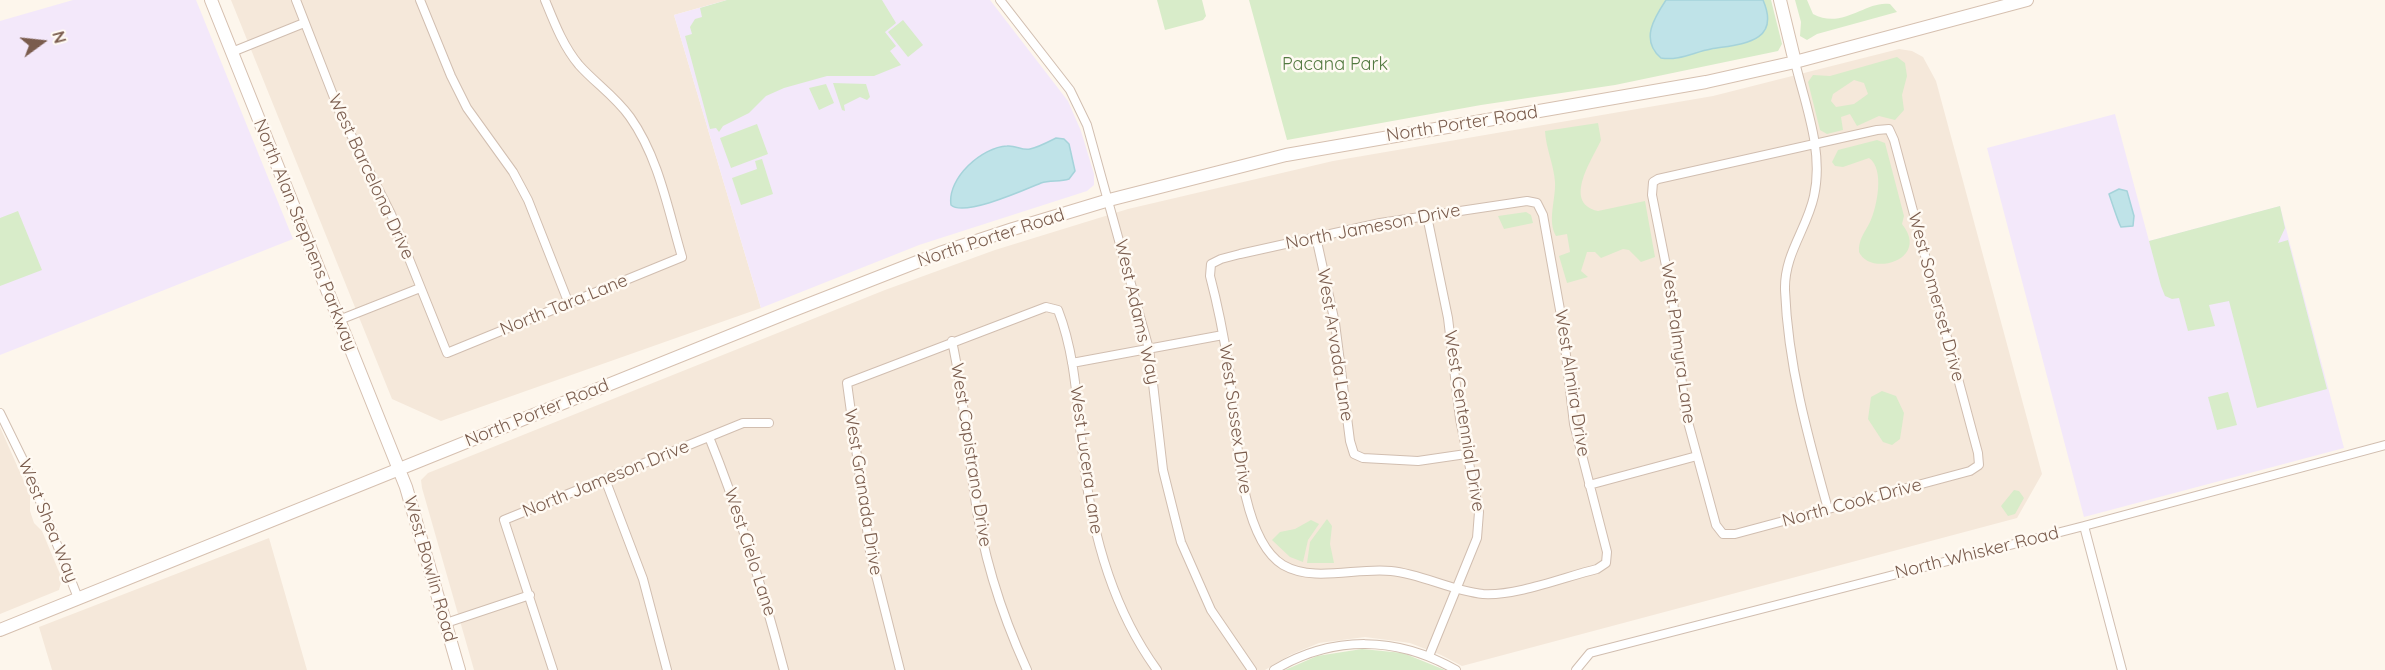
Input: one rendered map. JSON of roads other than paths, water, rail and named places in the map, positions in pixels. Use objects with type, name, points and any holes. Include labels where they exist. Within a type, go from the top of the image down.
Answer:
[{"type":"street","name":"North Alan Stephens Parkway","points":[[211,0],[399,469]]},
{"type":"street","name":"West Barcelona Drive","points":[[296,0],[340,113],[391,214],[447,353]]},
{"type":"street","points":[[420,0],[451,76],[467,108],[509,165],[528,200],[569,304]]},
{"type":"street","name":"North Tara Lane","points":[[447,353],[682,257],[657,170],[640,133],[616,99],[575,59],[566,46],[545,0]]},
{"type":"street","name":"West Adams Way","points":[[1000,0],[1078,104],[1090,135],[1149,349],[1163,470],[1180,542],[1211,610],[1252,670]]},
{"type":"street","points":[[1780,0],[1815,145],[1817,168],[1814,198],[1791,253],[1785,290],[1798,398],[1828,509]]},
{"type":"street","name":"North Porter Road","points":[[0,630],[940,253],[1109,200],[1339,145],[1631,97],[1795,62],[2027,0]]},
{"type":"street","points":[[232,52],[304,23]]},
{"type":"street","name":"West Somerset Drive","points":[[1815,145],[1889,129],[1898,152],[1978,453],[1979,465]]},
{"type":"street","name":"West Palmyra Lane","points":[[1724,534],[1716,525],[1685,411],[1671,292],[1652,195],[1653,182],[1658,179],[1815,145]]},
{"type":"street","name":"North Jameson Drive","points":[[1211,264],[1221,259],[1316,237],[1427,216],[1527,201],[1538,203]]},
{"type":"street","name":"West Almira Drive","points":[[1456,587],[1484,594],[1504,592],[1598,569],[1606,563],[1607,552],[1574,424],[1556,281],[1543,215],[1538,203]]},
{"type":"street","name":"West Centennial Drive","points":[[1427,216],[1448,318],[1466,454],[1479,512],[1479,526],[1429,656]]},
{"type":"street","name":"West Arvada Lane","points":[[1316,237],[1335,323],[1350,441],[1354,454],[1363,458],[1418,461],[1466,454]]},
{"type":"street","name":"West Sussex Drive","points":[[1211,264],[1210,276],[1223,335],[1238,459],[1246,498],[1257,530],[1269,551],[1283,565],[1318,573],[1370,569],[1404,572],[1456,587]]},
{"type":"street","points":[[339,320],[420,288]]},
{"type":"street","name":"West Lucera Lane","points":[[952,341],[1047,307],[1058,310],[1072,363],[1087,487],[1099,543],[1127,619],[1157,670]]},
{"type":"street","points":[[1072,363],[1223,335]]},
{"type":"street","name":"West Granada Drive","points":[[900,670],[876,576],[865,520],[847,383],[952,341]]},
{"type":"street","name":"West Capistrano Drive","points":[[952,341],[967,418],[974,491],[989,569],[1005,618],[1028,670]]},
{"type":"street","name":"West Shea Way","points":[[0,413],[27,468],[78,598]]},
{"type":"street","name":"North Jameson Drive","points":[[530,595],[504,520],[743,423],[769,423]]},
{"type":"street","name":"West Cielo Lane","points":[[709,437],[735,500],[760,578],[784,670]]},
{"type":"street","name":"North Whisker Road","points":[[1576,670],[1590,653],[2084,526],[2385,445]]},
{"type":"street","points":[[1589,485],[1697,456]]},
{"type":"street","name":"North Cook Drive","points":[[1724,534],[1735,534],[1970,471],[1979,465]]},
{"type":"street","name":"West Bowlin Road","points":[[399,469],[459,670]]},
{"type":"street","points":[[605,479],[643,579],[668,670]]},
{"type":"street","points":[[2084,526],[2122,670]]},
{"type":"street","points":[[446,623],[530,595],[553,670]]},
{"type":"street","points":[[1274,670],[1307,653],[1348,644],[1390,645],[1429,656],[1456,670]]},
{"type":"water","points":[[1666,0],[1763,0],[1767,26],[1762,34],[1745,43],[1680,57],[1661,58],[1651,44],[1650,36],[1657,14]]},
{"type":"water","points":[[1056,138],[1064,139],[1069,144],[1075,171],[1069,179],[1041,183],[968,208],[951,205],[951,195],[960,175],[977,158],[997,148],[1010,146],[1030,149]]},
{"type":"water","points":[[2119,189],[2127,191],[2134,216],[2133,226],[2121,227],[2118,221],[2109,194]]},
{"type":"park label","name":"Pacana Park","points":[[1335,65]]}]
